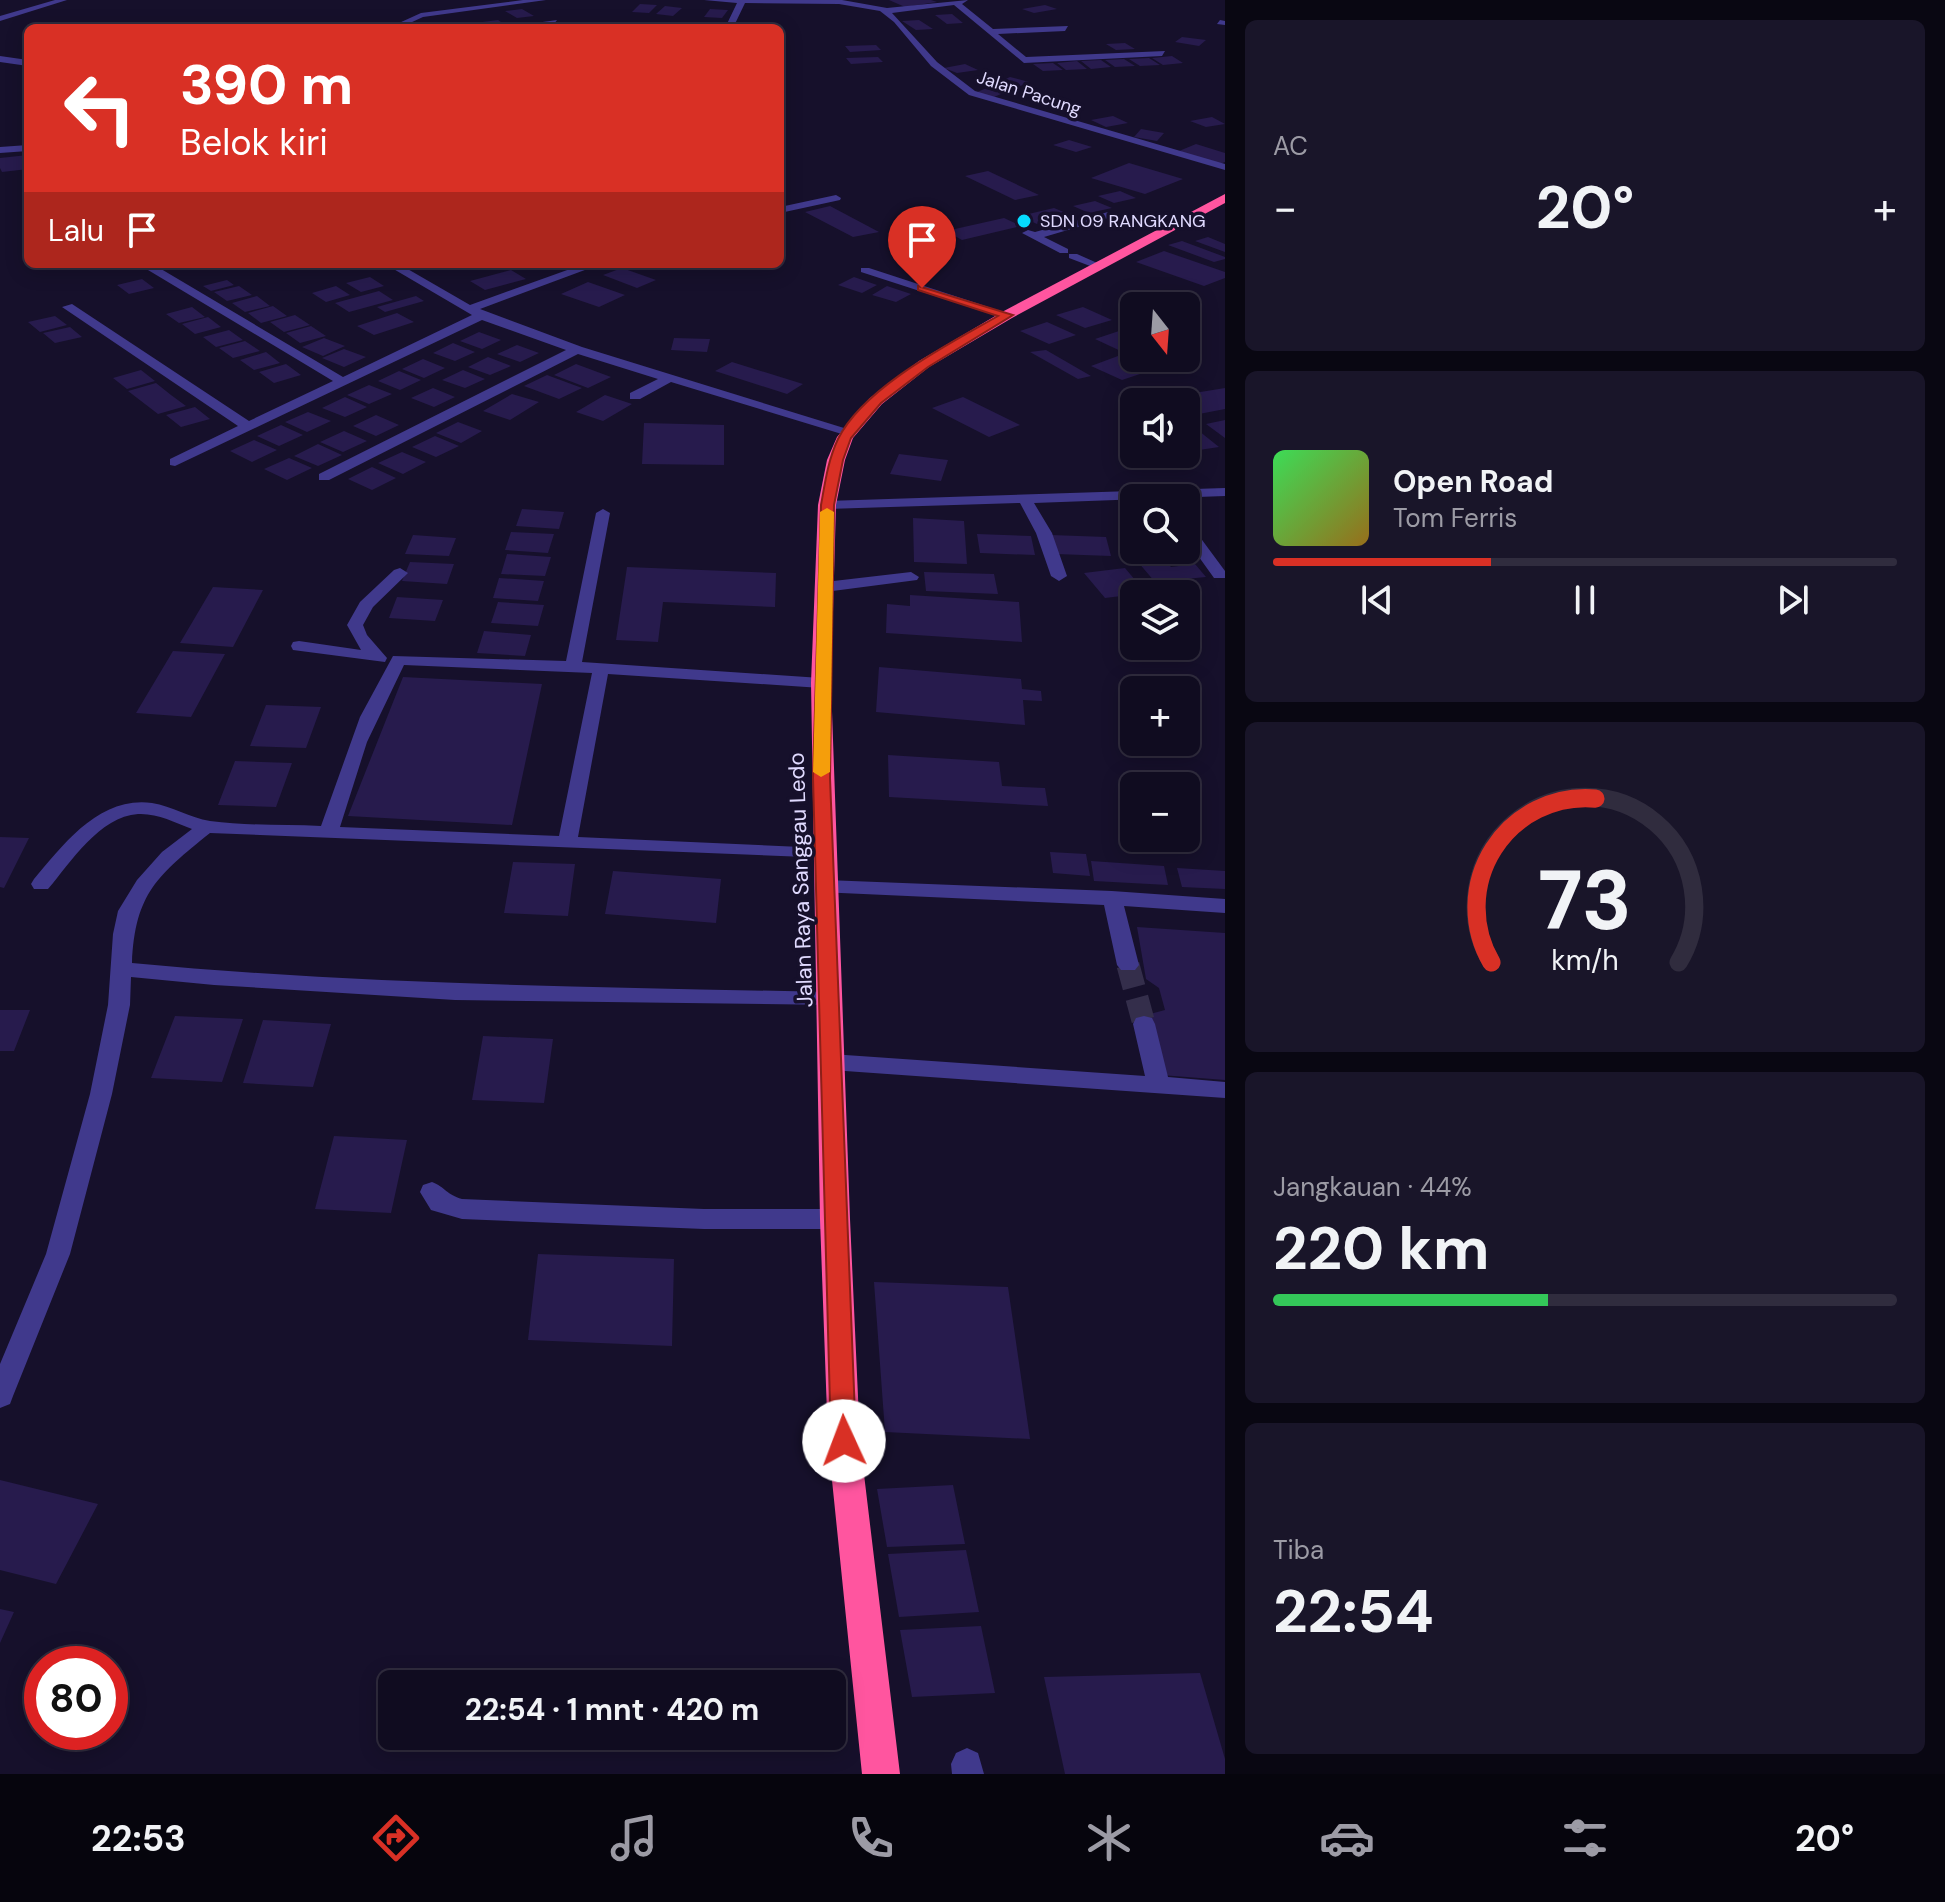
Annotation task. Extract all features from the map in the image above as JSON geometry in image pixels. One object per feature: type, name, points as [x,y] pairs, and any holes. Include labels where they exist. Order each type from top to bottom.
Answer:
[{"type":"highway","name":"Jalan Raya Sanggau Ledo","points":[[881,1774],[844,1441],[835,1219],[821,683],[827,505],[836,460],[850,432],[876,401],[908,375],[1007,315],[1225,198]]},
{"type":"street","points":[[0,19],[63,0]]},
{"type":"street","points":[[402,24],[421,15],[542,0]]},
{"type":"street","name":"Jalan Pacung","points":[[708,0],[863,2],[886,11],[905,28],[934,64],[972,93],[1225,167]]},
{"type":"street","points":[[886,11],[973,0]]},
{"type":"street","points":[[731,24],[742,1]]},
{"type":"street","points":[[955,2],[1027,60],[1162,53]]},
{"type":"street","points":[[552,7],[554,24]]},
{"type":"street","points":[[990,32],[1065,28]]},
{"type":"street","points":[[0,59],[24,62]]},
{"type":"street","points":[[0,150],[24,148]]},
{"type":"street","points":[[784,209],[836,198]]},
{"type":"street","points":[[1098,266],[1032,235],[1108,215]]},
{"type":"street","points":[[152,268],[343,382]]},
{"type":"street","points":[[398,268],[476,312],[577,350],[850,432]]},
{"type":"street","points":[[175,462],[343,382],[476,312],[585,268]]},
{"type":"street","points":[[865,270],[1007,315]]},
{"type":"street","points":[[68,307],[247,426]]},
{"type":"street","points":[[324,477],[577,350]]},
{"type":"street","points":[[635,396],[669,378]]},
{"type":"street","points":[[1200,494],[1225,492]]},
{"type":"street","points":[[827,505],[1120,498]]},
{"type":"street","points":[[1025,499],[1044,533],[1059,576]]},
{"type":"street","points":[[573,667],[603,513]]},
{"type":"street","points":[[1200,547],[1220,575]]},
{"type":"street","points":[[375,657],[359,636],[355,625],[366,605],[400,573]]},
{"type":"street","points":[[825,587],[911,577]]},
{"type":"street","points":[[299,646],[399,660],[601,668],[821,683]]},
{"type":"street","points":[[329,831],[334,810],[379,695],[399,660]]},
{"type":"street","points":[[568,841],[601,668]]},
{"type":"street","points":[[41,884],[102,821],[120,812],[152,809],[206,827],[824,854]]},
{"type":"street","points":[[0,1396],[58,1254],[101,1094],[123,969],[123,934],[128,911],[144,885],[169,856],[206,827]]},
{"type":"street","points":[[826,887],[1112,898],[1225,906]]},
{"type":"street","points":[[1112,898],[1128,965]]},
{"type":"street","points":[[123,969],[455,992],[830,1000]]},
{"type":"street","points":[[1144,1024],[1158,1085]]},
{"type":"street","points":[[831,1062],[1225,1090]]},
{"type":"street","points":[[432,1192],[440,1203],[462,1209],[704,1219],[835,1219]]},
{"type":"building","points":[[889,0],[931,0],[937,2],[905,7]]},
{"type":"building","points":[[640,4],[657,5],[649,13],[632,12]]},
{"type":"building","points":[[1045,5],[1057,9],[1034,13],[1022,9]]},
{"type":"building","points":[[665,6],[682,8],[673,16],[656,14]]},
{"type":"building","points":[[522,9],[534,16],[517,18],[505,11]]},
{"type":"building","points":[[710,9],[728,10],[722,18],[704,17]]},
{"type":"building","points":[[952,14],[963,23],[947,24],[935,15]]},
{"type":"building","points":[[498,20],[504,24],[467,24]]},
{"type":"building","points":[[919,20],[933,29],[916,30],[902,21]]},
{"type":"building","points":[[1182,37],[1206,40],[1199,46],[1175,42]]},
{"type":"building","points":[[1125,43],[1135,49],[1116,50],[1106,44]]},
{"type":"building","points":[[876,45],[881,50],[850,52],[845,46]]},
{"type":"building","points":[[1172,56],[1183,63],[1163,65],[1152,58]]},
{"type":"building","points":[[878,57],[883,62],[851,64],[846,58]]},
{"type":"building","points":[[1149,58],[1160,65],[1140,66],[1129,59]]},
{"type":"building","points":[[1124,59],[1135,66],[1115,67],[1105,60]]},
{"type":"building","points":[[1101,60],[1111,67],[1091,69],[1081,61]]},
{"type":"building","points":[[1077,61],[1087,69],[1066,70],[1057,63]]},
{"type":"building","points":[[1053,63],[1063,70],[1043,71],[1033,64]]},
{"type":"building","points":[[965,64],[978,70],[957,73],[944,68]]},
{"type":"building","points":[[1010,77],[1029,82],[1016,88],[997,83]]},
{"type":"building","points":[[989,87],[1008,91],[994,97],[975,93]]},
{"type":"building","points":[[1113,116],[1128,123],[1106,127],[1091,120]]},
{"type":"building","points":[[1212,117],[1225,124],[1206,127],[1190,121]]},
{"type":"building","points":[[1141,129],[1164,133],[1157,141],[1134,137]]},
{"type":"building","points":[[1069,140],[1092,147],[1076,152],[1053,145]]},
{"type":"building","points":[[1196,144],[1225,153],[1225,162],[1220,164],[1179,151]]},
{"type":"building","points":[[24,155],[24,169],[2,172],[0,158]]},
{"type":"building","points":[[1129,163],[1183,179],[1145,194],[1091,178]]},
{"type":"building","points":[[988,171],[1039,195],[1015,200],[965,176]]},
{"type":"building","points":[[1120,191],[1136,198],[1114,203],[1098,196]]},
{"type":"building","points":[[1095,201],[1112,208],[1089,213],[1073,206]]},
{"type":"building","points":[[830,206],[879,232],[853,237],[805,212]]},
{"type":"building","points":[[1054,208],[1071,215],[1037,224],[1020,216]]},
{"type":"building","points":[[1004,218],[1021,226],[962,240],[946,231]]},
{"type":"building","points":[[930,236],[946,244],[909,253],[893,244]]},
{"type":"building","points":[[1208,237],[1225,244],[1225,252],[1195,241]]},
{"type":"building","points":[[1182,241],[1225,259],[1214,262],[1168,245]]},
{"type":"building","points":[[1164,251],[1225,272],[1225,278],[1204,286],[1136,262]]},
{"type":"building","points":[[622,268],[656,280],[637,288],[603,275]]},
{"type":"building","points":[[511,270],[526,279],[485,290],[470,281]]},
{"type":"building","points":[[370,277],[384,286],[361,292],[346,283]]},
{"type":"building","points":[[854,277],[877,285],[862,293],[838,285]]},
{"type":"building","points":[[142,279],[154,288],[129,294],[117,285]]},
{"type":"building","points":[[227,280],[234,285],[211,291],[203,286]]},
{"type":"building","points":[[588,282],[625,295],[599,307],[561,294]]},
{"type":"building","points":[[239,286],[252,295],[227,301],[214,292]]},
{"type":"building","points":[[336,286],[350,295],[326,302],[312,293]]},
{"type":"building","points":[[887,286],[911,294],[896,302],[872,295]]},
{"type":"building","points":[[379,291],[393,300],[349,312],[335,303]]},
{"type":"building","points":[[257,296],[270,306],[245,312],[232,303]]},
{"type":"building","points":[[416,296],[424,301],[385,312],[377,307]]},
{"type":"building","points":[[273,306],[287,316],[261,323],[248,313]]},
{"type":"building","points":[[192,307],[205,317],[179,323],[166,314]]},
{"type":"building","points":[[1083,307],[1112,320],[1085,328],[1056,315]]},
{"type":"building","points":[[397,313],[414,322],[374,335],[357,326]]},
{"type":"building","points":[[295,315],[310,325],[284,332],[270,322]]},
{"type":"building","points":[[55,316],[67,325],[40,332],[28,322]]},
{"type":"building","points":[[208,317],[221,327],[195,334],[182,324]]},
{"type":"building","points":[[1047,322],[1076,335],[1049,344],[1020,331]]},
{"type":"building","points":[[311,326],[326,336],[300,343],[286,333]]},
{"type":"building","points":[[70,327],[82,337],[55,343],[43,333]]},
{"type":"building","points":[[229,330],[243,340],[216,347],[203,337]]},
{"type":"building","points":[[1120,331],[1120,351],[1095,339]]},
{"type":"building","points":[[479,332],[501,340],[482,349],[460,341]]},
{"type":"building","points":[[324,338],[345,346],[323,356],[302,347]]},
{"type":"building","points":[[674,338],[710,339],[707,352],[671,350]]},
{"type":"building","points":[[245,341],[260,351],[233,358],[219,348]]},
{"type":"building","points":[[453,343],[475,352],[455,361],[433,353]]},
{"type":"building","points":[[517,345],[539,353],[520,362],[497,354]]},
{"type":"building","points":[[344,349],[366,357],[344,367],[322,358]]},
{"type":"building","points":[[1046,350],[1091,376],[1078,379],[1030,352]]},
{"type":"building","points":[[266,352],[280,363],[254,370],[240,360]]},
{"type":"building","points":[[1118,356],[1120,372],[1146,372],[1122,380],[1091,366]]},
{"type":"building","points":[[488,357],[511,366],[490,375],[468,367]]},
{"type":"building","points":[[423,359],[445,368],[424,378],[402,369]]},
{"type":"building","points":[[732,362],[803,384],[787,394],[715,371]]},
{"type":"building","points":[[286,364],[301,375],[274,383],[259,372]]},
{"type":"building","points":[[576,364],[611,377],[588,388],[554,375]]},
{"type":"building","points":[[141,370],[155,381],[127,389],[113,378]]},
{"type":"building","points":[[463,370],[485,379],[465,388],[442,380]]},
{"type":"building","points":[[399,371],[421,380],[400,390],[378,381]]},
{"type":"building","points":[[547,375],[582,388],[559,399],[524,386]]},
{"type":"building","points":[[156,383],[186,406],[158,414],[128,391]]},
{"type":"building","points":[[369,385],[392,394],[369,404],[347,395]]},
{"type":"building","points":[[433,388],[455,397],[434,407],[411,398]]},
{"type":"building","points":[[1225,388],[1225,409],[1200,414],[1200,392]]},
{"type":"building","points":[[512,394],[539,402],[510,420],[483,411]]},
{"type":"building","points":[[605,395],[632,404],[603,421],[576,412]]},
{"type":"building","points":[[345,397],[367,407],[345,417],[322,408]]},
{"type":"building","points":[[963,397],[1020,425],[989,437],[932,408]]},
{"type":"building","points":[[195,407],[210,419],[181,427],[166,415]]},
{"type":"building","points":[[308,412],[331,421],[307,432],[285,422]]},
{"type":"building","points":[[376,415],[399,425],[376,436],[353,426]]},
{"type":"building","points":[[1225,420],[1225,438],[1206,424]]},
{"type":"building","points":[[458,422],[482,431],[461,443],[436,433]]},
{"type":"building","points":[[644,423],[724,425],[724,465],[642,464]]},
{"type":"building","points":[[281,425],[303,435],[279,446],[257,436]]},
{"type":"building","points":[[344,431],[367,441],[343,452],[320,442]]},
{"type":"building","points":[[1200,432],[1219,447],[1200,450]]},
{"type":"building","points":[[435,436],[459,446],[436,457],[412,447]]},
{"type":"building","points":[[254,440],[277,450],[252,462],[230,451]]},
{"type":"building","points":[[318,444],[342,455],[318,466],[294,456]]},
{"type":"building","points":[[402,452],[426,462],[403,474],[378,463]]},
{"type":"building","points":[[899,454],[948,460],[941,481],[890,474]]},
{"type":"building","points":[[289,458],[312,468],[287,480],[264,469]]},
{"type":"building","points":[[372,467],[396,478],[372,490],[348,479]]},
{"type":"building","points":[[522,509],[564,512],[559,529],[516,526]]},
{"type":"building","points":[[913,518],[964,521],[967,564],[914,562]]},
{"type":"building","points":[[511,532],[554,534],[548,553],[505,550]]},
{"type":"building","points":[[977,534],[1031,536],[1035,555],[980,553]]},
{"type":"building","points":[[413,535],[456,538],[449,556],[405,554]]},
{"type":"building","points":[[1051,535],[1106,537],[1111,556],[1056,554]]},
{"type":"building","points":[[507,554],[551,557],[545,576],[501,574]]},
{"type":"building","points":[[410,562],[454,564],[447,584],[402,581]]},
{"type":"building","points":[[1140,564],[1168,564],[1171,567],[1195,564],[1206,577],[1175,580],[1153,580]]},
{"type":"building","points":[[627,567],[776,573],[775,607],[663,602],[658,642],[616,640]]},
{"type":"building","points":[[1125,568],[1135,580],[1120,580],[1120,596],[1105,598],[1084,573]]},
{"type":"building","points":[[924,572],[994,574],[998,594],[926,591]]},
{"type":"building","points":[[499,578],[544,581],[538,601],[493,598]]},
{"type":"building","points":[[213,587],[263,590],[233,647],[180,643]]},
{"type":"building","points":[[910,595],[1019,602],[1022,642],[886,633],[887,604],[910,606]]},
{"type":"building","points":[[397,597],[443,600],[435,621],[389,618]]},
{"type":"building","points":[[498,602],[544,605],[538,626],[491,623]]},
{"type":"building","points":[[484,631],[531,635],[525,656],[477,653]]},
{"type":"building","points":[[173,651],[225,654],[191,717],[136,713]]},
{"type":"building","points":[[879,667],[1021,679],[1022,689],[1041,691],[1042,701],[1023,700],[1025,725],[876,712]]},
{"type":"building","points":[[403,677],[542,684],[512,825],[348,816]]},
{"type":"building","points":[[266,705],[321,707],[306,748],[250,746]]},
{"type":"building","points":[[888,755],[999,762],[1002,786],[1045,788],[1048,806],[889,797]]},
{"type":"building","points":[[235,761],[292,763],[276,807],[218,805]]},
{"type":"building","points":[[0,837],[29,838],[4,888],[0,887]]},
{"type":"building","points":[[1050,852],[1086,854],[1090,876],[1053,873]]},
{"type":"building","points":[[1091,861],[1164,866],[1168,885],[1094,881]]},
{"type":"building","points":[[513,862],[575,864],[568,916],[504,913]]},
{"type":"building","points":[[1177,868],[1225,871],[1225,889],[1182,887]]},
{"type":"building","points":[[613,871],[721,879],[716,923],[605,914]]},
{"type":"building","points":[[1137,927],[1225,933],[1225,1080],[1161,1075],[1150,1014],[1165,1010],[1159,988],[1146,979]]},
{"type":"building","points":[[0,1010],[30,1010],[14,1051],[0,1051]]},
{"type":"building","points":[[175,1016],[243,1019],[222,1082],[151,1078]]},
{"type":"building","points":[[263,1020],[331,1024],[313,1087],[243,1083]]},
{"type":"building","points":[[483,1036],[553,1039],[544,1103],[472,1100]]},
{"type":"building","points":[[334,1136],[407,1140],[391,1213],[315,1209]]},
{"type":"building","points":[[538,1254],[674,1259],[672,1346],[528,1340]]},
{"type":"building","points":[[874,1282],[1008,1287],[1030,1439],[885,1432]]},
{"type":"building","points":[[0,1480],[98,1504],[56,1584],[0,1570]]},
{"type":"building","points":[[953,1485],[965,1544],[887,1547],[877,1489]]},
{"type":"building","points":[[966,1550],[979,1612],[899,1617],[888,1554]]},
{"type":"building","points":[[0,1609],[14,1612],[0,1643]]},
{"type":"building","points":[[981,1626],[995,1693],[912,1697],[900,1630]]},
{"type":"building","points":[[1200,1673],[1225,1759],[1225,1774],[1065,1774],[1044,1677]]},
{"type":"tunnel","points":[[1128,965],[1144,1024]]},
{"type":"slow traffic","points":[[821,772],[827,512]]},
{"type":"place","name":"SDN 09 RANGKANG","points":[[1024,221]]},
{"type":"route","points":[[844,1441],[821,778],[827,505],[836,460],[845,437],[876,401],[939,354],[1007,315],[922,288]]}]
